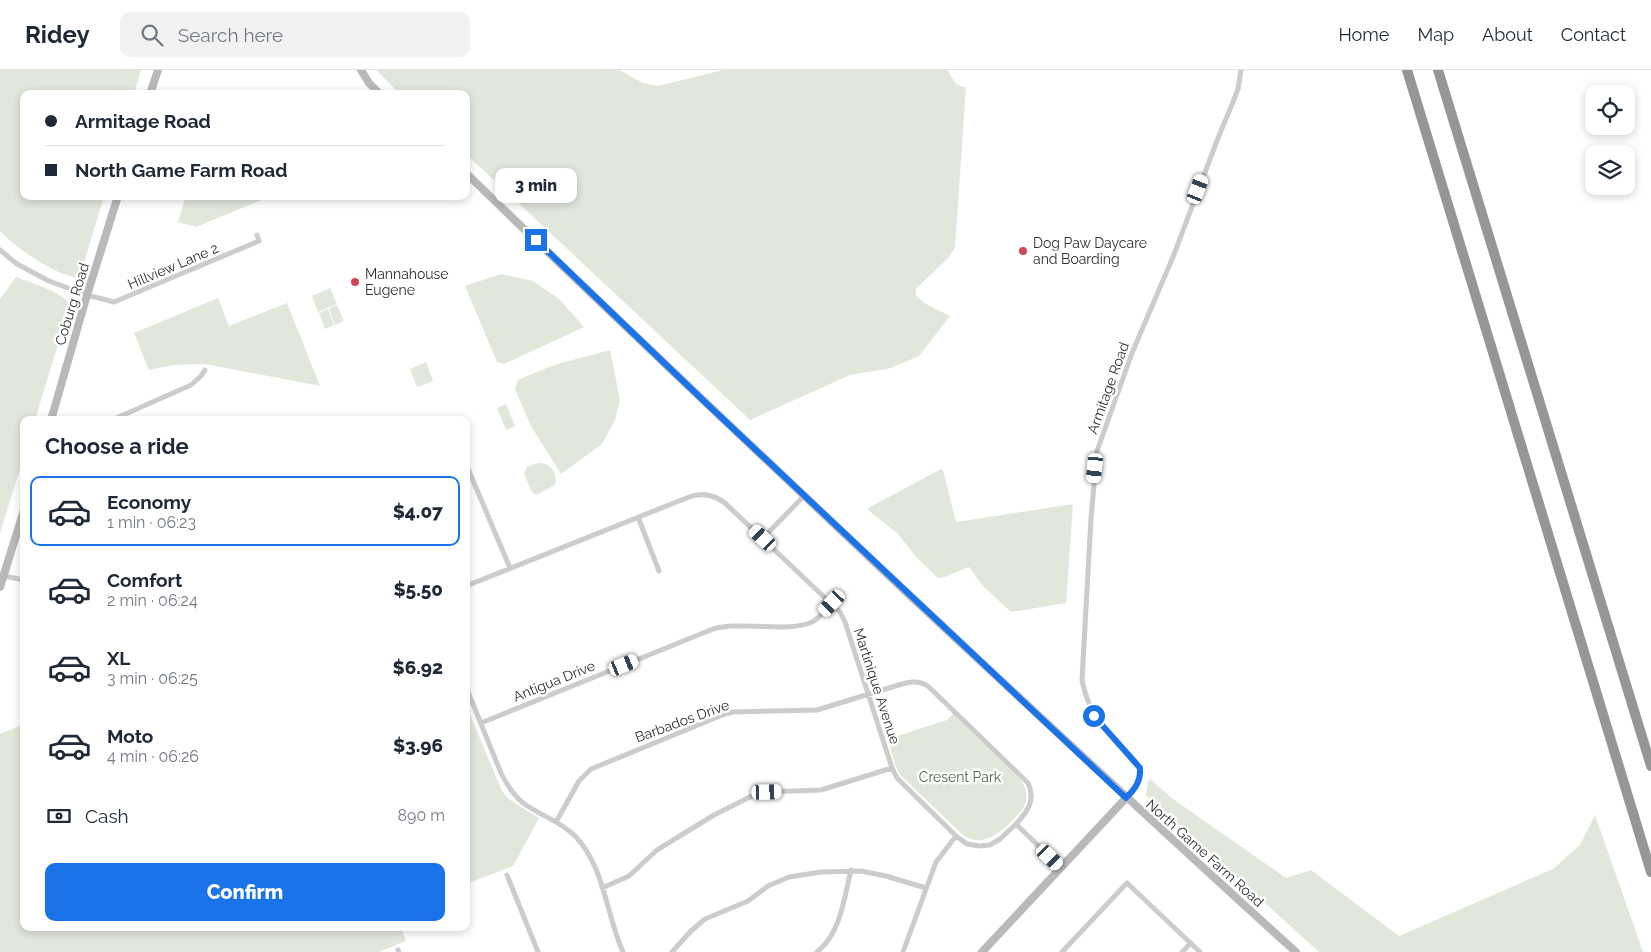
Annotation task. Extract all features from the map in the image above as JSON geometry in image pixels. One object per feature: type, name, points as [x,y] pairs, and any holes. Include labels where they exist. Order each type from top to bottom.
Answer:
[{"type":"highway","points":[[1407,70],[1651,872]]},
{"type":"highway","points":[[1438,70],[1651,766]]},
{"type":"main road","points":[[151,90],[158,70]]},
{"type":"main road","points":[[361,70],[376,90]]},
{"type":"main road","name":"North Game Farm Road","points":[[470,177],[804,496],[1126,798],[1296,952]]},
{"type":"main road","name":"Coburg Road","points":[[52,416],[117,200]]},
{"type":"main road","points":[[0,587],[20,523]]},
{"type":"main road","points":[[982,952],[1126,798]]},
{"type":"street","name":"Armitage Road","points":[[1126,798],[1135,790],[1139,782],[1140,768],[1094,716],[1088,704],[1082,680],[1097,452],[1132,354],[1233,102],[1240,81],[1241,70]]},
{"type":"street","name":"Hillview Lane 2","points":[[87,295],[111,302],[120,300],[260,241],[257,235]]},
{"type":"street","points":[[0,250],[17,264],[37,275],[87,295]]},
{"type":"street","points":[[121,416],[191,385],[197,381],[204,370]]},
{"type":"street","points":[[470,469],[510,568]]},
{"type":"street","name":"Martinique Avenue","points":[[470,584],[694,495],[708,494],[726,504],[840,612],[897,778],[956,836],[967,844],[986,846],[1000,840],[1016,824]]},
{"type":"street","points":[[763,538],[804,496]]},
{"type":"street","points":[[638,517],[659,571]]},
{"type":"street","points":[[4,576],[20,579]]},
{"type":"street","name":"Antigua Drive","points":[[481,723],[713,629],[728,626],[802,626],[814,620],[832,603]]},
{"type":"street","name":"Barbados Drive","points":[[556,822],[579,780],[586,772],[598,765],[729,712],[817,710],[906,682],[920,682],[927,685],[1029,785],[1033,795],[1028,810],[1016,824]]},
{"type":"street","points":[[470,697],[500,773],[508,786],[526,805],[556,822],[576,837],[591,860],[623,952]]},
{"type":"street","points":[[602,888],[629,876],[657,850],[714,815],[750,797],[767,792],[821,790],[892,768]]},
{"type":"street","points":[[1016,824],[1061,868]]},
{"type":"street","points":[[903,952],[938,858],[956,836]]},
{"type":"street","points":[[672,952],[705,919],[748,901],[781,879],[822,872],[851,870],[886,876],[926,888]]},
{"type":"street","points":[[817,952],[827,942],[836,926],[851,870]]},
{"type":"street","points":[[507,875],[538,952]]},
{"type":"street","points":[[1062,952],[1127,883],[1200,952]]},
{"type":"street","points":[[1182,952],[1191,943]]},
{"type":"green space","points":[[0,70],[141,70],[135,90],[20,90],[20,200],[103,200],[81,273],[77,277],[69,276],[48,267],[36,260],[0,231]]},
{"type":"green space","points":[[376,70],[619,70],[643,83],[658,86],[723,70],[948,70],[957,84],[966,87],[955,247],[949,257],[916,289],[916,295],[924,303],[950,316],[919,356],[891,368],[850,375],[750,420],[470,158],[470,90],[396,90]]},
{"type":"green space","points":[[185,200],[261,200],[196,227],[178,222]]},
{"type":"green space","points":[[501,274],[533,281],[559,299],[584,327],[504,364],[497,362],[465,286]]},
{"type":"green space","points":[[16,277],[54,292],[70,305],[36,416],[20,416],[20,469],[0,533],[0,299]]},
{"type":"green space","points":[[330,288],[337,304],[318,312],[312,296]]},
{"type":"green space","points":[[218,298],[229,326],[287,303],[320,386],[205,364],[174,365],[149,370],[134,333]]},
{"type":"green space","points":[[337,305],[344,321],[335,325],[329,309]]},
{"type":"green space","points":[[328,309],[334,325],[325,329],[319,313]]},
{"type":"green space","points":[[610,350],[620,400],[615,420],[602,444],[561,474],[531,426],[515,389],[518,380],[554,365]]},
{"type":"green space","points":[[426,362],[433,381],[417,387],[410,369]]},
{"type":"green space","points":[[506,404],[515,426],[506,430],[497,408]]},
{"type":"green space","points":[[543,463],[552,469],[556,481],[555,485],[536,495],[532,492],[524,474],[527,467]]},
{"type":"green space","points":[[941,469],[943,470],[956,522],[1073,504],[1066,603],[1011,612],[982,585],[969,567],[938,578],[916,557],[898,534],[868,510],[868,508]]},
{"type":"green space","name":"Cresent Park","points":[[953,714],[1019,778],[1026,790],[1026,801],[1021,812],[1001,831],[983,840],[970,839],[963,835],[900,775],[895,765],[888,739],[947,720]]},
{"type":"green space","points":[[470,715],[502,791],[510,800],[539,818],[513,866],[470,882]]},
{"type":"green space","points":[[20,726],[20,931],[402,931],[406,941],[379,952],[0,952],[0,734]]},
{"type":"green space","points":[[1149,778],[1173,799],[1286,878],[1311,870],[1399,936],[1553,869],[1580,845],[1595,815],[1643,952],[1319,952],[1146,795]]},
{"type":"place","name":"Dog Paw Daycare and Boarding","points":[[1023,251]]},
{"type":"place","name":"Mannahouse Eugene","points":[[355,282]]},
{"type":"route","points":[[536,240],[618,320],[1126,798],[1135,790],[1139,782],[1139,765],[1094,716]]}]
